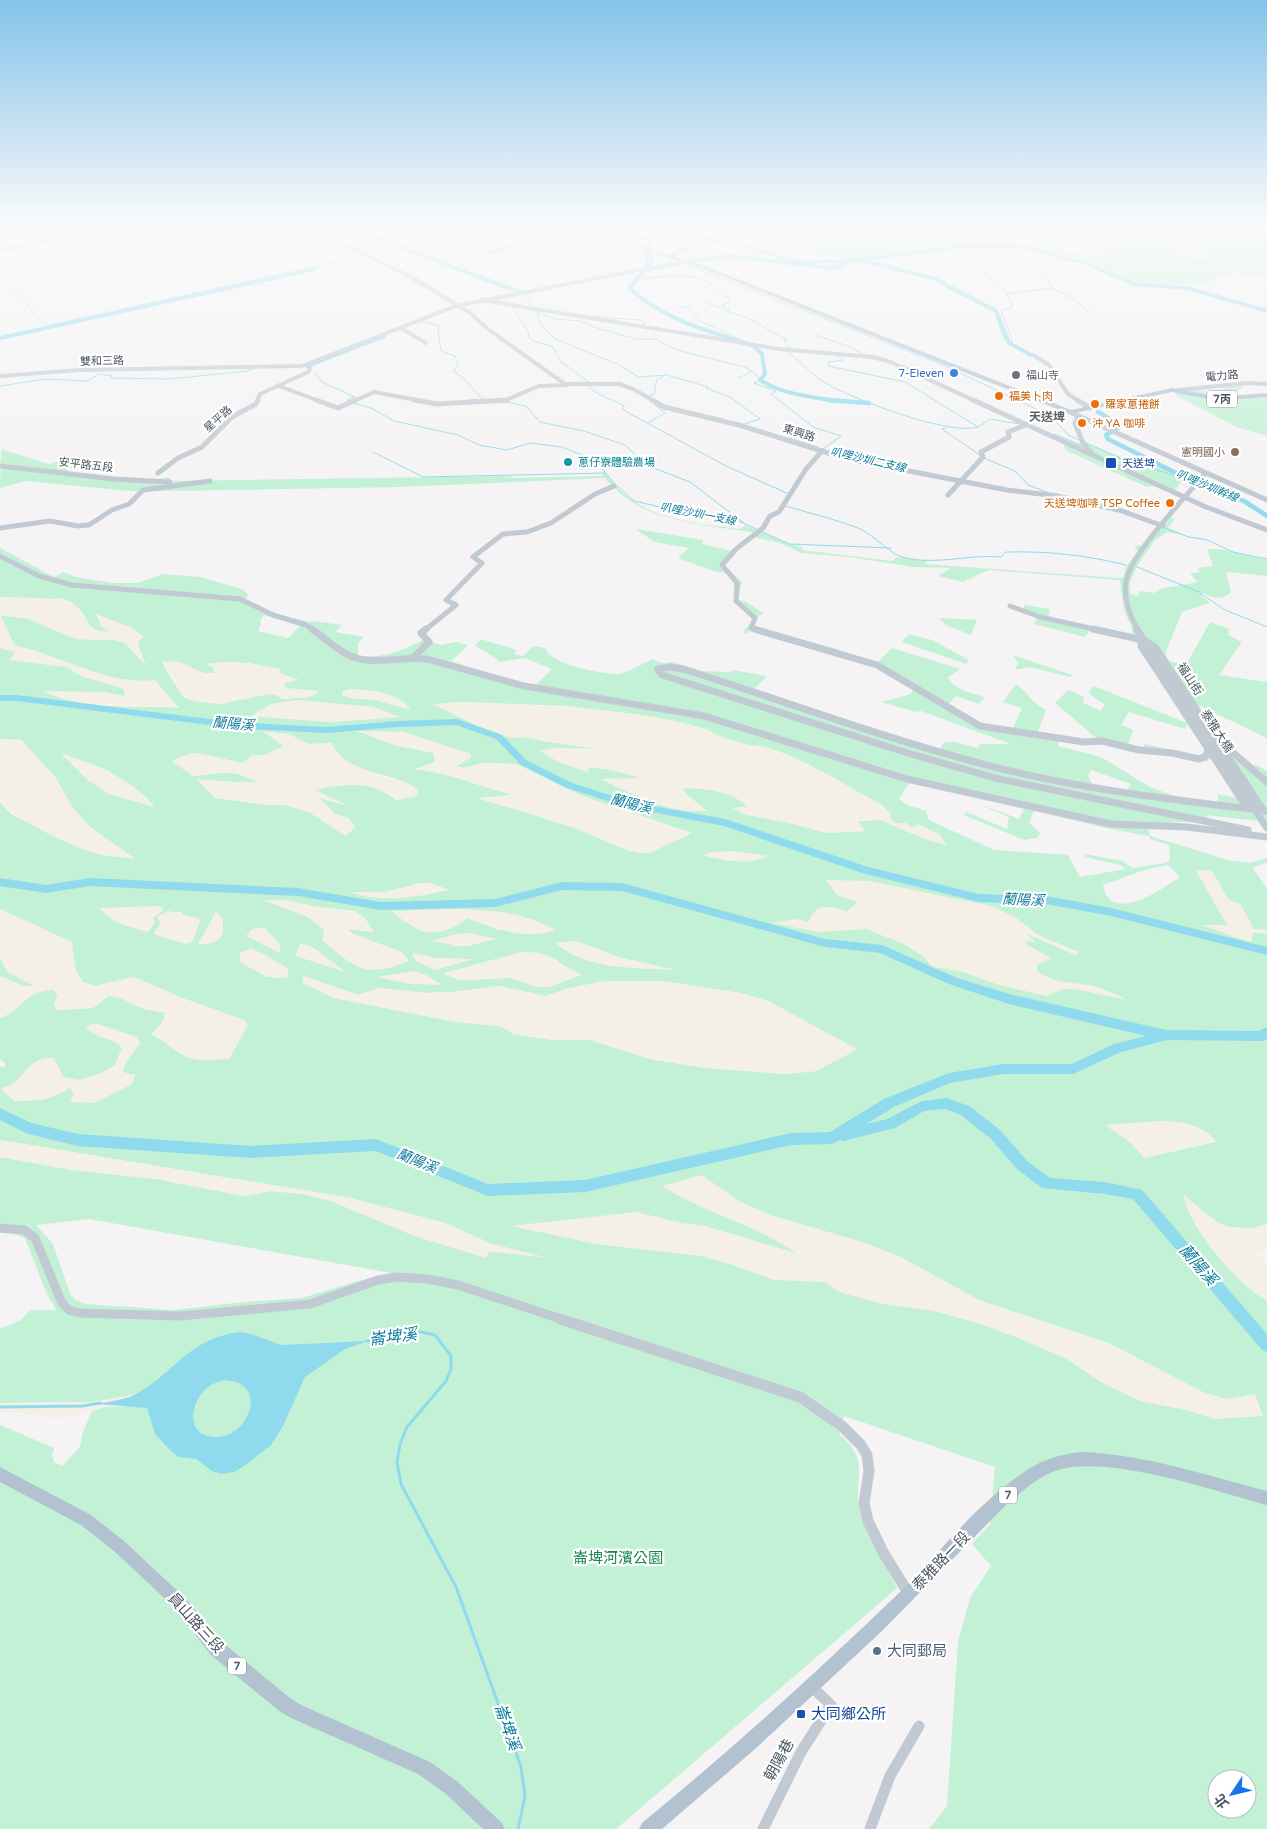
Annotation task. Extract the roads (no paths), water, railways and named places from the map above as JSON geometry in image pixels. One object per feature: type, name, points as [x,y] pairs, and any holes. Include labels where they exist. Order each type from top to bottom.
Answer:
[{"type":"main road","points":[[813,310],[1070,412]]},
{"type":"main road","name":"7丙","points":[[1070,412],[1159,392],[1178,390],[1219,399],[1267,395]]},
{"type":"main road","name":"泰雅路一段","points":[[648,1829],[812,1687],[1021,1483],[1045,1467],[1057,1463],[1098,1461],[1144,1467],[1267,1498]]},
{"type":"main road","name":"員山路三段","points":[[0,1474],[86,1520],[119,1546],[179,1602],[217,1649],[284,1704],[295,1711],[424,1768],[452,1788],[492,1827]]},
{"type":"street","name":"雙和三路","points":[[0,376],[80,370],[307,366],[446,310]]},
{"type":"street","name":"東興路","points":[[466,310],[489,330],[511,344],[540,368],[568,384],[618,384],[633,389],[664,407],[739,425],[847,459],[1091,504],[1124,512],[1163,526]]},
{"type":"street","points":[[541,310],[748,344],[872,357],[899,365],[1186,497],[1267,530]]},
{"type":"street","points":[[402,328],[426,343]]},
{"type":"street","points":[[1033,355],[1049,365],[1075,400],[1090,408]]},
{"type":"street","name":"星平路","points":[[158,473],[178,458],[202,448],[232,417],[256,404],[260,394],[308,372],[310,368],[307,366]]},
{"type":"street","name":"電力路","points":[[1178,390],[1248,383],[1267,384]]},
{"type":"street","points":[[279,386],[338,408],[374,392],[437,404],[485,400],[504,401],[539,386],[568,384]]},
{"type":"street","points":[[1070,412],[1267,500]]},
{"type":"street","points":[[1078,416],[1075,422],[1087,447],[1094,455]]},
{"type":"street","points":[[948,495],[959,481],[975,468],[983,456],[981,452],[1009,437],[1008,432],[1028,424]]},
{"type":"street","points":[[1077,447],[1087,447]]},
{"type":"street","points":[[822,451],[806,469],[779,512],[770,516],[763,528],[736,549],[722,565],[739,582],[740,587],[736,601],[755,618],[751,628],[877,665],[980,726],[1084,742],[1102,741],[1132,749],[1172,753],[1199,759],[1206,756],[1208,749]]},
{"type":"street","name":"安平路五段","points":[[0,466],[114,479],[170,482]]},
{"type":"street","name":"福山街","points":[[1206,473],[1136,560],[1126,580],[1129,612],[1145,643],[1155,647],[1214,737],[1266,811]]},
{"type":"street","points":[[0,528],[50,521],[86,526],[112,510],[129,504],[143,490],[178,488],[210,481]]},
{"type":"street","points":[[414,657],[429,642],[422,632],[456,604],[446,600],[482,563],[472,557],[503,534],[527,532],[545,525],[599,492],[614,486]]},
{"type":"street","points":[[0,556],[39,576],[64,584],[240,599],[273,615],[306,625],[352,657],[363,660],[414,657],[440,662],[524,686],[704,716],[907,779],[1111,824],[1187,828],[1264,836]]},
{"type":"street","points":[[1010,606],[1057,621],[1145,643]]},
{"type":"street","name":"福山街","points":[[1145,643],[1141,646],[1247,808]]},
{"type":"street","name":"泰雅大橋","points":[[1145,643],[1267,828]]},
{"type":"street","points":[[1264,836],[1235,827],[1049,790],[939,763],[662,675],[658,669],[672,667],[692,672],[886,738],[999,768],[1137,795],[1266,811]]},
{"type":"street","points":[[1214,737],[1267,782]]},
{"type":"street","points":[[0,1228],[21,1229],[32,1236],[44,1257],[59,1297],[69,1310],[80,1313],[180,1316],[310,1304],[378,1280],[397,1277],[427,1279],[467,1288],[800,1397],[837,1423],[866,1451],[870,1468],[863,1491],[865,1512],[879,1546],[909,1594]]},
{"type":"street","name":"朝陽巷","points":[[763,1829],[801,1752],[831,1704],[812,1687]]},
{"type":"street","points":[[870,1829],[890,1776],[919,1726]]},
{"type":"water","points":[[239,1332],[255,1335],[282,1345],[368,1341],[345,1349],[305,1377],[283,1426],[271,1445],[234,1472],[221,1474],[212,1471],[196,1459],[179,1457],[155,1434],[147,1408],[97,1404],[123,1399],[138,1393],[195,1348],[222,1336]],"holes":[[[223,1380],[240,1384],[248,1392],[251,1402],[242,1424],[233,1432],[221,1437],[200,1433],[193,1421],[193,1413],[198,1398],[212,1384]]]},
{"type":"waterway","points":[[32,310],[46,326],[117,310]]},
{"type":"waterway","points":[[0,338],[126,310]]},
{"type":"waterway","points":[[515,310],[529,333],[528,336],[533,341],[553,347],[561,362],[589,382],[585,382],[593,390],[624,406],[623,409],[627,412],[726,466],[789,494]]},
{"type":"waterway","points":[[661,310],[688,324],[754,346],[762,354],[765,374],[760,380],[768,385],[797,394],[832,400]]},
{"type":"waterway","points":[[691,310],[702,322],[746,342]]},
{"type":"waterway","points":[[803,310],[941,364],[1051,416],[1068,435],[1079,440]]},
{"type":"waterway","name":"叭哩沙圳幹線","points":[[993,310],[996,312],[1001,332],[1008,344]]},
{"type":"waterway","name":"叭哩沙圳幹線","points":[[995,310],[1009,343],[1031,355]]},
{"type":"waterway","points":[[1003,310],[1001,311],[1013,342],[1010,344]]},
{"type":"waterway","points":[[727,311],[748,318],[787,340],[784,341],[791,349],[788,352],[817,377],[841,391],[880,407],[925,422],[964,428],[978,427]]},
{"type":"waterway","name":"叭哩沙圳二支線","points":[[745,424],[760,419],[730,397],[706,388],[708,387],[667,375],[639,377],[617,364],[555,339],[541,325],[537,312],[554,319],[580,321],[599,329],[637,339],[655,339],[677,350],[745,367],[752,371]]},
{"type":"waterway","points":[[586,316],[640,320],[646,323],[642,326]]},
{"type":"waterway","points":[[420,321],[441,326],[438,329],[441,351],[455,356],[458,364],[453,372],[465,380],[484,400]]},
{"type":"waterway","points":[[815,335],[848,346],[863,354]]},
{"type":"waterway","points":[[310,365],[384,336]]},
{"type":"waterway","points":[[836,355],[843,360],[829,362],[828,366],[905,382],[978,427]]},
{"type":"waterway","points":[[902,365],[974,399]]},
{"type":"waterway","points":[[0,386],[45,379],[87,381],[99,374],[112,376],[110,378],[170,379],[247,371],[256,368]]},
{"type":"waterway","points":[[739,378],[752,371]]},
{"type":"waterway","points":[[752,371],[760,380],[754,383],[776,391],[771,394],[813,427],[841,436],[823,449]]},
{"type":"waterway","name":"叭哩沙圳一支線","points":[[315,372],[322,382],[355,397],[347,400],[349,401]]},
{"type":"waterway","points":[[649,396],[654,394],[657,380],[663,377]]},
{"type":"waterway","points":[[620,382],[647,395]]},
{"type":"waterway","points":[[828,400],[832,400]]},
{"type":"waterway","points":[[832,400],[869,403]]},
{"type":"waterway","points":[[506,402],[526,406],[540,422],[584,431],[625,445],[646,465],[690,482],[744,523]]},
{"type":"waterway","name":"叭哩沙圳一支線","points":[[353,403],[371,408],[394,421],[458,435],[479,445],[507,450],[530,443],[562,447],[595,460],[606,473]]},
{"type":"waterway","points":[[648,423],[665,413],[655,405]]},
{"type":"waterway","name":"叭哩沙圳幹線","points":[[1098,412],[1121,426],[1106,435],[1108,439],[1202,486],[1244,501],[1267,516]]},
{"type":"waterway","points":[[978,427],[990,419],[1020,424]]},
{"type":"waterway","points":[[946,428],[942,429],[981,456]]},
{"type":"waterway","points":[[1054,434],[1083,446]]},
{"type":"waterway","name":"叭哩沙圳二支線","points":[[789,438],[818,447]]},
{"type":"waterway","points":[[1086,443],[1121,458]]},
{"type":"waterway","points":[[373,452],[423,477],[606,473]]},
{"type":"waterway","points":[[1112,456],[1192,481]]},
{"type":"waterway","points":[[984,458],[1015,471],[1028,485],[1049,493]]},
{"type":"waterway","name":"叭哩沙圳一支線","points":[[606,473],[634,501],[669,509],[675,507],[741,522],[789,544],[887,548]]},
{"type":"waterway","points":[[785,506],[858,528],[887,548]]},
{"type":"waterway","name":"叭哩沙圳二支線","points":[[1162,527],[1189,537],[1207,540],[1233,552],[1267,559]]},
{"type":"waterway","name":"叭哩沙圳一支線","points":[[887,548],[891,548]]},
{"type":"waterway","name":"叭哩沙圳一支線","points":[[887,548],[902,557],[927,560],[1001,557],[1006,552],[1036,552],[1081,556],[1126,565]]},
{"type":"waterway","name":"叭哩沙圳一支線","points":[[1137,567],[1199,592],[1223,609],[1267,627]]},
{"type":"waterway","name":"蘭陽溪","points":[[0,698],[17,698],[233,725],[326,730],[397,724],[457,722],[499,737],[523,762],[568,785],[630,805],[725,823],[866,870],[979,898],[1046,900],[1111,912],[1267,951]]},
{"type":"waterway","name":"蘭陽溪","points":[[0,882],[46,889],[90,882],[298,892],[381,906],[495,903],[562,886],[622,887],[825,943],[882,949],[953,981],[1009,999],[1165,1035]]},
{"type":"waterway","name":"蘭陽溪","points":[[0,1114],[28,1128],[78,1140],[251,1152],[376,1145],[488,1190],[585,1186],[791,1139],[832,1138],[889,1103],[949,1078],[1003,1069],[1073,1069],[1118,1048],[1167,1035],[1262,1036],[1267,1032]]},
{"type":"waterway","name":"蘭陽溪","points":[[843,1135],[890,1124],[922,1106],[947,1103],[966,1111],[996,1135],[1022,1165],[1047,1184],[1105,1188],[1137,1194],[1267,1345]]},
{"type":"waterway","name":"崙埤溪","points":[[367,1341],[421,1332],[435,1335],[451,1356],[451,1369],[446,1381],[407,1427],[400,1444],[397,1462],[401,1484],[456,1587],[521,1767],[525,1796],[518,1829]]},
{"type":"waterway","name":"崙埤溪","points":[[0,1407],[82,1406],[100,1403]]},
{"type":"place","name":"7-Eleven","points":[[954,373]]},
{"type":"place","name":"福山寺","points":[[1016,375]]},
{"type":"place","name":"福美卜肉","points":[[999,396]]},
{"type":"place","name":"羅家蔥捲餅","points":[[1095,404]]},
{"type":"place","name":"沖 YA 咖啡","points":[[1082,423]]},
{"type":"place","name":"憲明國小","points":[[1235,452]]},
{"type":"place","name":"蔥仔寮體驗農場","points":[[568,462]]},
{"type":"place","name":"天送埤","points":[[1111,463]]},
{"type":"place","name":"天送埤咖啡 TSP Coffee","points":[[1170,503]]},
{"type":"place","name":"大同郵局","points":[[877,1651]]},
{"type":"place","name":"大同鄉公所","points":[[801,1714]]},
{"type":"district","name":"天送埤","points":[[1047,417]]},
{"type":"park label","name":"崙埤河濱公園","points":[[618,1558]]}]
